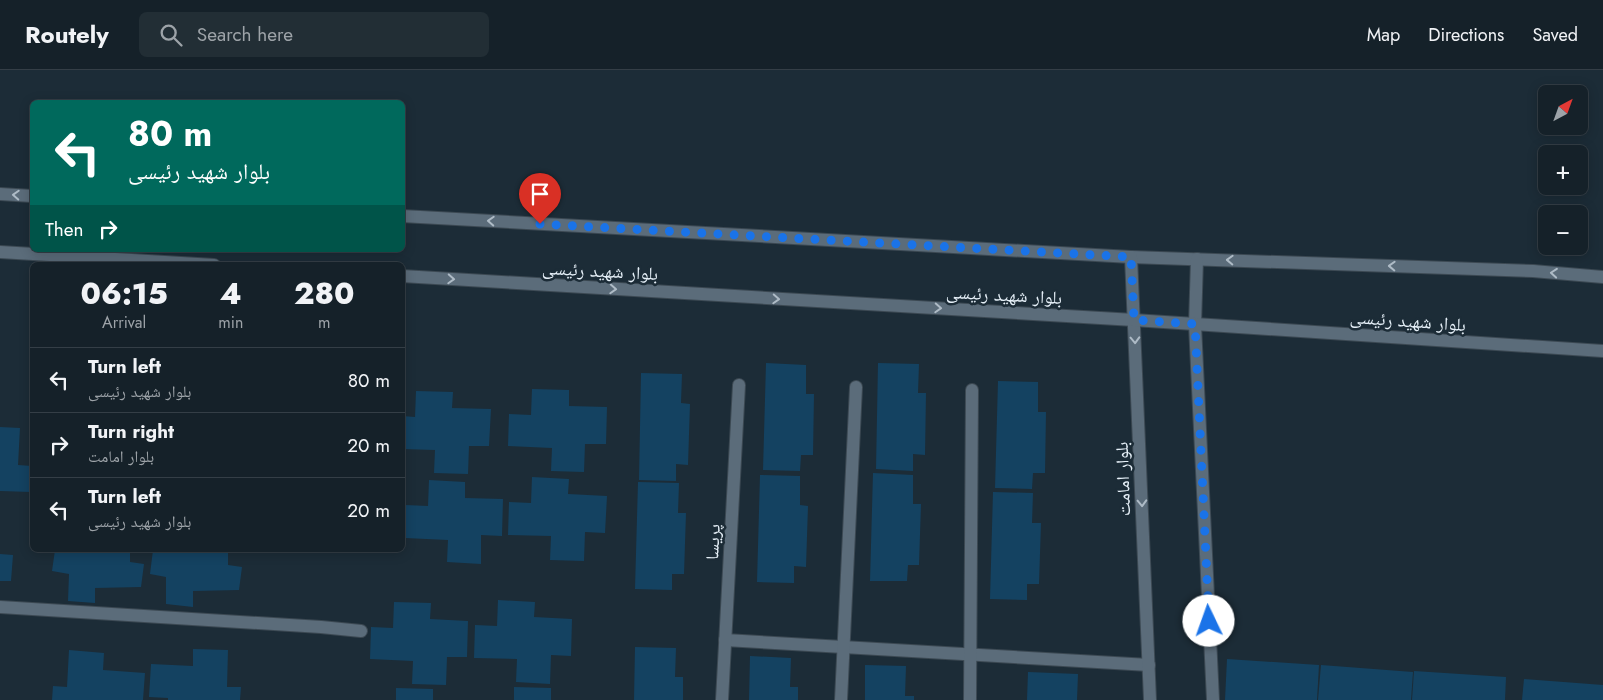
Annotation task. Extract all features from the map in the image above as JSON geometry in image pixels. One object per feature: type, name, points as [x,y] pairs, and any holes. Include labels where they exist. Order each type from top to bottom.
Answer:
[{"type":"main road","points":[[0,194],[30,196]]},
{"type":"main road","points":[[405,216],[1131,257],[1533,271],[1603,276]]},
{"type":"main road","points":[[0,252],[165,262]]},
{"type":"main road","name":"بلوار امامت","points":[[1131,257],[1150,700]]},
{"type":"main road","points":[[1196,259],[1195,324],[1213,700]]},
{"type":"main road","name":"بلوار شهید رئیسی","points":[[405,276],[1134,320],[1603,351]]},
{"type":"main road","name":"پریسا","points":[[722,700],[739,385]]},
{"type":"main road","points":[[841,700],[856,387]]},
{"type":"main road","points":[[970,700],[972,390]]},
{"type":"main road","points":[[0,607],[361,631]]},
{"type":"main road","points":[[725,640],[1149,665]]},
{"type":"building","points":[[766,363],[806,365],[806,394],[814,394],[813,455],[801,455],[800,471],[763,470]]},
{"type":"building","points":[[878,363],[919,364],[918,393],[926,393],[925,455],[913,454],[913,471],[876,469]]},
{"type":"building","points":[[641,373],[682,374],[681,403],[690,404],[688,465],[676,464],[676,481],[639,480]]},
{"type":"building","points":[[998,381],[1038,382],[1038,412],[1046,412],[1045,473],[1033,473],[1032,489],[995,488]]},
{"type":"building","points":[[532,389],[569,390],[569,406],[607,407],[606,444],[585,444],[584,472],[551,471],[552,448],[508,446],[509,414],[531,415]]},
{"type":"building","points":[[416,391],[453,392],[452,408],[491,409],[489,446],[469,446],[468,474],[434,473],[435,450],[405,449],[405,416],[415,417]]},
{"type":"building","points":[[0,427],[20,428],[18,465],[30,466],[30,492],[0,491]]},
{"type":"building","points":[[873,473],[913,475],[913,504],[921,504],[919,565],[908,565],[907,581],[870,581]]},
{"type":"building","points":[[760,475],[800,476],[800,505],[808,506],[806,567],[794,566],[794,583],[757,582]]},
{"type":"building","points":[[532,477],[569,479],[568,494],[607,496],[605,533],[585,532],[584,561],[550,560],[551,536],[508,535],[509,502],[531,503]]},
{"type":"building","points":[[429,480],[465,482],[465,498],[503,499],[502,536],[481,535],[481,564],[447,562],[448,540],[405,538],[405,505],[428,506]]},
{"type":"building","points":[[638,482],[679,483],[678,513],[686,513],[684,574],[672,574],[672,590],[635,589]]},
{"type":"building","points":[[993,492],[1033,493],[1032,523],[1041,523],[1039,584],[1027,584],[1027,600],[990,599]]},
{"type":"building","points":[[55,552],[130,552],[130,562],[144,564],[141,587],[95,588],[95,603],[68,601],[69,574],[52,571]]},
{"type":"building","points":[[153,552],[228,552],[228,565],[242,567],[239,590],[193,591],[193,607],[166,604],[166,577],[150,574]]},
{"type":"building","points":[[0,554],[13,555],[11,581],[0,581]]},
{"type":"building","points":[[498,600],[535,602],[534,617],[572,619],[571,656],[551,655],[550,684],[516,682],[517,659],[474,658],[475,625],[497,626]]},
{"type":"building","points":[[394,602],[431,603],[430,619],[468,621],[467,657],[447,657],[446,685],[412,684],[413,661],[370,659],[371,627],[393,628]]},
{"type":"building","points":[[635,647],[676,648],[675,677],[683,677],[683,700],[634,700]]},
{"type":"building","points":[[193,649],[228,650],[227,687],[241,687],[240,700],[168,700],[168,698],[149,697],[151,664],[193,666]]},
{"type":"building","points":[[69,650],[104,653],[103,670],[145,673],[143,700],[52,700],[53,686],[67,687]]},
{"type":"building","points":[[750,656],[791,658],[790,687],[798,687],[798,700],[749,700]]},
{"type":"building","points":[[1227,659],[1319,665],[1317,700],[1225,700]]},
{"type":"building","points":[[865,665],[906,666],[905,696],[914,696],[914,700],[865,700]]},
{"type":"building","points":[[1321,665],[1413,672],[1411,700],[1318,700]]},
{"type":"building","points":[[1414,671],[1506,677],[1505,700],[1412,700]]},
{"type":"building","points":[[1028,672],[1078,674],[1077,700],[1027,700]]},
{"type":"building","points":[[1524,679],[1603,685],[1603,700],[1522,700]]},
{"type":"building","points":[[514,687],[551,688],[551,700],[514,700]]},
{"type":"building","points":[[396,688],[433,689],[433,700],[396,700]]},
{"type":"route","points":[[540,224],[1131,257],[1134,320],[1195,324],[1209,621]]}]
